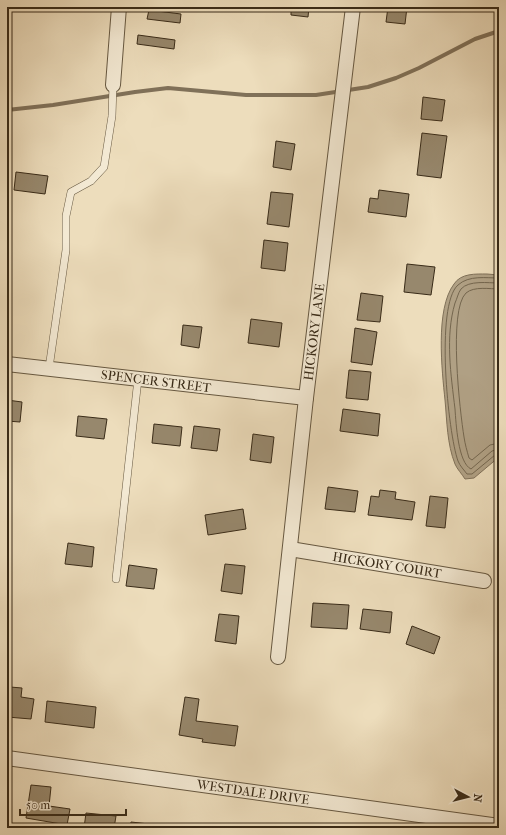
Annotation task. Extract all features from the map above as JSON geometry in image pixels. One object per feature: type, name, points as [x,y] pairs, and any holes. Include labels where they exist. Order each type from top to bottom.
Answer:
[{"type":"street","points":[[113,85],[119,7]]},
{"type":"street","name":"HICKORY LANE","points":[[278,657],[306,398],[353,7]]},
{"type":"street","name":"SPENCER STREET","points":[[7,364],[306,398]]},
{"type":"street","name":"HICKORY COURT","points":[[290,549],[484,581]]},
{"type":"street","name":"WESTDALE DRIVE","points":[[7,758],[499,826]]},
{"type":"lane","points":[[49,368],[66,250],[66,216],[71,192],[91,181],[104,167],[112,116],[113,85]]},
{"type":"lane","points":[[116,579],[138,379]]},
{"type":"water","points":[[469,275],[499,275],[499,457],[474,478],[465,479],[455,464],[449,440],[442,373],[442,324],[448,295],[457,280]]},
{"type":"building","points":[[291,7],[309,7],[308,17],[291,15]]},
{"type":"building","points":[[388,7],[407,7],[405,24],[386,22]]},
{"type":"building","points":[[149,10],[181,14],[180,23],[147,19]]},
{"type":"building","points":[[138,35],[175,40],[174,49],[137,44]]},
{"type":"building","points":[[423,97],[445,100],[442,121],[421,119]]},
{"type":"building","points":[[422,133],[447,136],[441,178],[417,175]]},
{"type":"building","points":[[276,141],[295,144],[291,170],[273,167]]},
{"type":"building","points":[[16,172],[48,176],[45,194],[14,190]]},
{"type":"building","points":[[379,190],[409,194],[406,217],[368,212],[370,198],[378,199]]},
{"type":"building","points":[[271,192],[293,194],[289,227],[267,224]]},
{"type":"building","points":[[264,240],[288,243],[285,271],[261,268]]},
{"type":"building","points":[[407,264],[435,267],[431,295],[404,292]]},
{"type":"building","points":[[361,293],[383,296],[380,322],[357,320]]},
{"type":"building","points":[[251,319],[282,323],[279,347],[248,343]]},
{"type":"building","points":[[183,325],[202,327],[199,348],[181,345]]},
{"type":"building","points":[[355,328],[377,332],[372,365],[351,362]]},
{"type":"building","points":[[349,370],[371,372],[368,400],[346,398]]},
{"type":"building","points":[[7,400],[22,402],[20,422],[7,421]]},
{"type":"building","points":[[343,409],[380,414],[378,436],[340,431]]},
{"type":"building","points":[[78,416],[107,419],[104,439],[76,436]]},
{"type":"building","points":[[154,424],[182,427],[180,446],[152,443]]},
{"type":"building","points":[[194,426],[220,429],[217,451],[191,448]]},
{"type":"building","points":[[253,434],[274,437],[271,463],[250,460]]},
{"type":"building","points":[[328,487],[358,491],[355,512],[325,509]]},
{"type":"building","points":[[380,490],[396,492],[395,499],[415,502],[412,520],[368,515],[371,496],[379,497]]},
{"type":"building","points":[[430,496],[448,498],[445,528],[426,526]]},
{"type":"building","points":[[243,509],[246,529],[208,535],[205,515]]},
{"type":"building","points":[[68,543],[94,547],[92,567],[65,564]]},
{"type":"building","points":[[225,564],[245,566],[242,594],[221,591]]},
{"type":"building","points":[[129,565],[157,569],[154,589],[126,586]]},
{"type":"building","points":[[313,603],[349,605],[347,629],[311,627]]},
{"type":"building","points":[[363,609],[392,612],[390,633],[360,629]]},
{"type":"building","points":[[219,614],[239,616],[236,644],[215,641]]},
{"type":"building","points":[[412,626],[440,637],[434,654],[406,644]]},
{"type":"building","points":[[10,687],[22,688],[21,697],[34,699],[31,719],[7,717],[7,695],[9,696]]},
{"type":"building","points":[[185,697],[199,699],[196,721],[238,726],[235,746],[202,742],[203,739],[179,735]]},
{"type":"building","points":[[47,701],[96,707],[94,728],[45,722]]},
{"type":"building","points":[[31,785],[51,787],[49,806],[70,809],[67,825],[26,818]]},
{"type":"building","points":[[86,813],[116,816],[114,828],[84,828]]},
{"type":"building","points":[[131,822],[158,825],[157,828],[130,828]]},
{"type":"waterway","points":[[7,110],[53,105],[168,88],[246,95],[316,95],[368,87],[396,78],[419,68],[475,39],[499,31]]}]
